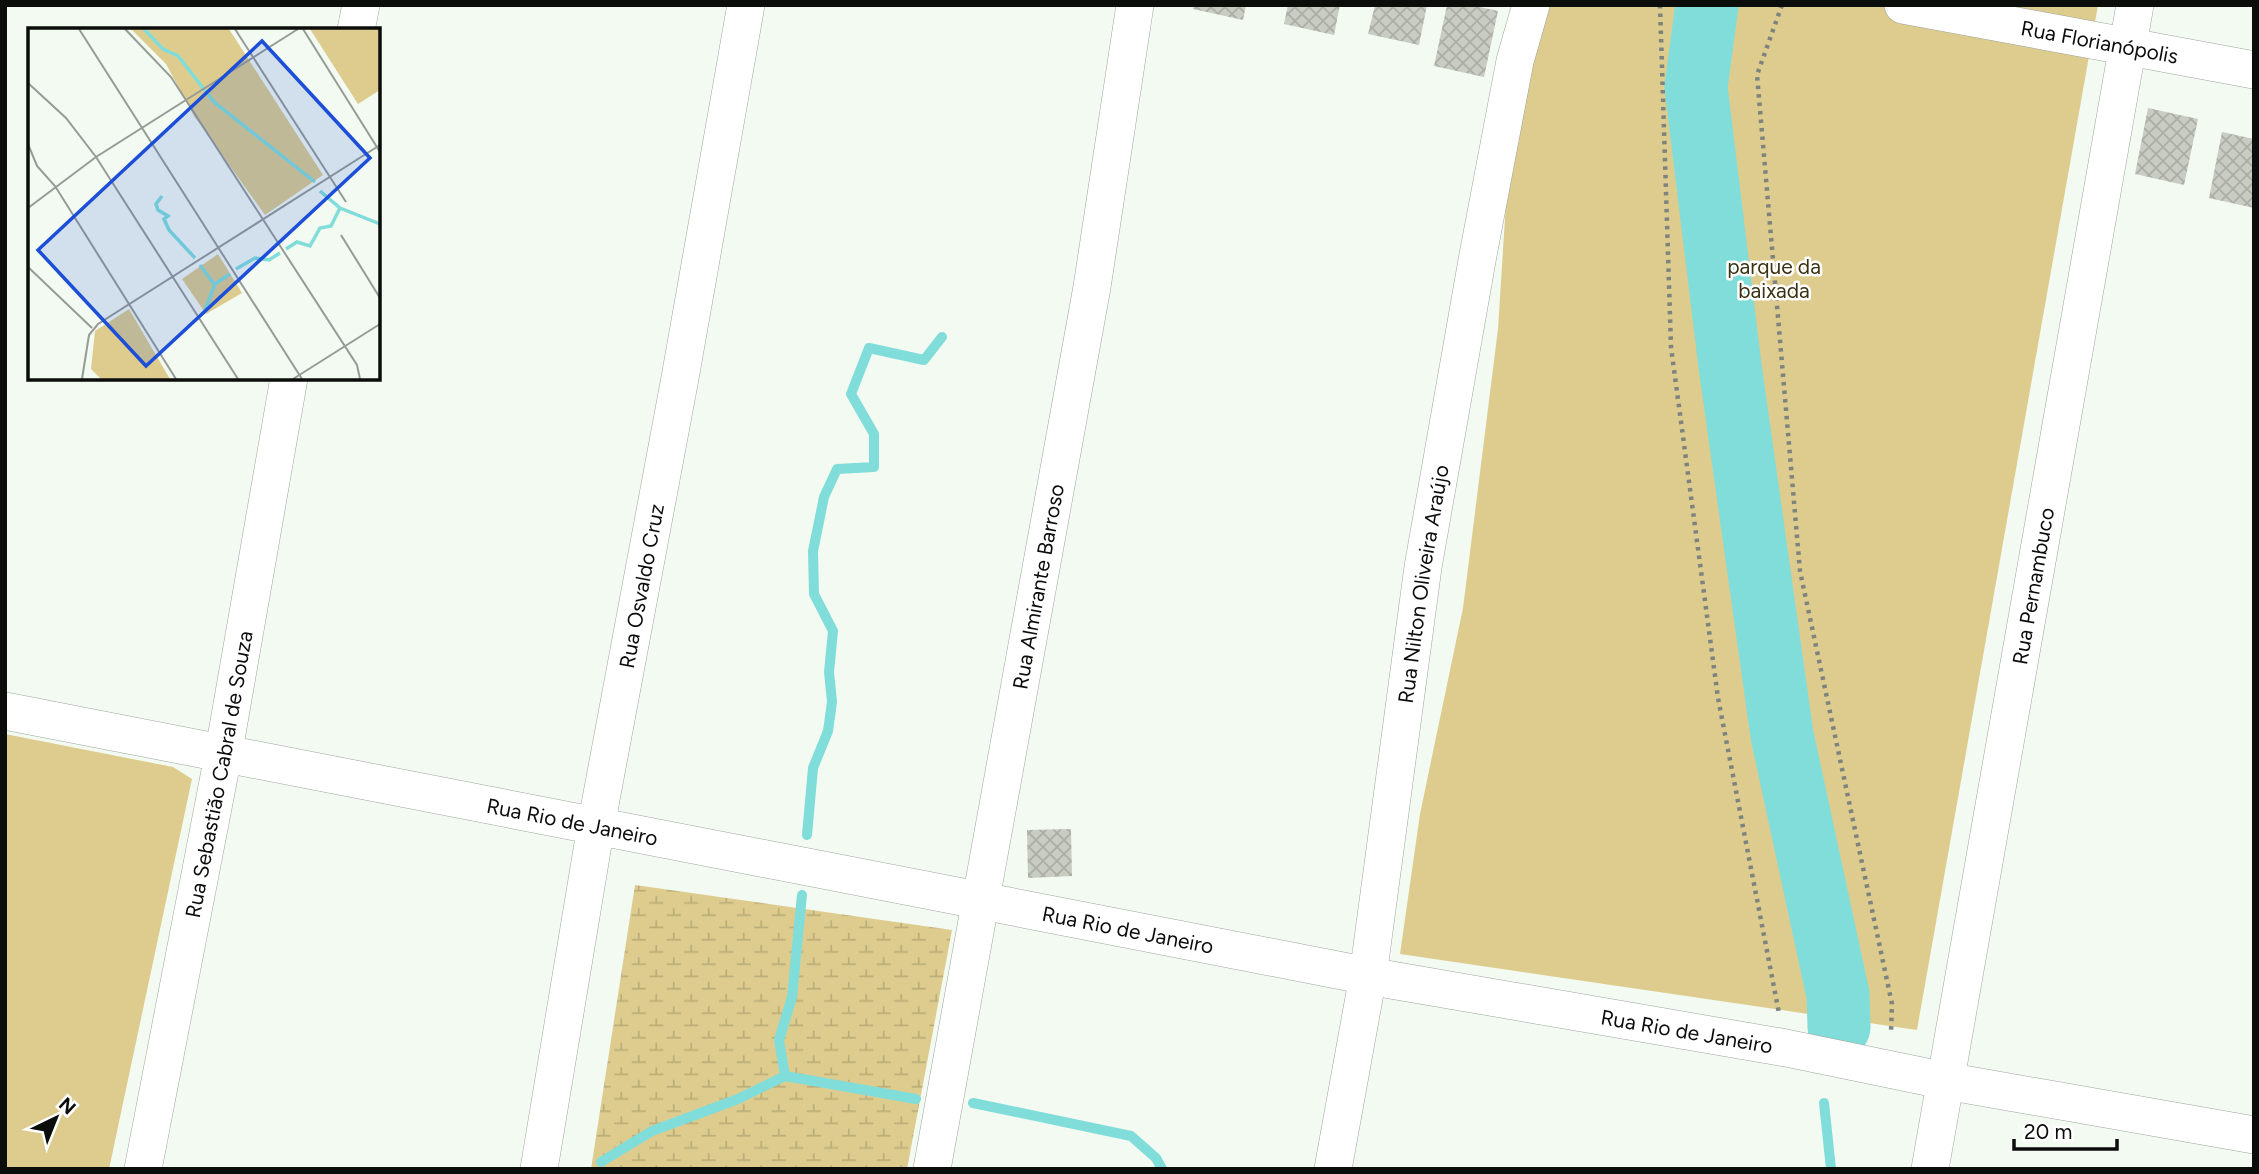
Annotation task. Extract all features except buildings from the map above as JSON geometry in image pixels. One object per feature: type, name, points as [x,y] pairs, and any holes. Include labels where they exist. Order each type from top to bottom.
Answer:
[{"type":"street","points":[[356,28],[361,5]]},
{"type":"street","name":"Rua Osvaldo Cruz","points":[[539,1169],[596,826],[680,379],[746,5]]},
{"type":"street","name":"Rua Almirante Barroso","points":[[932,1169],[1092,287],[1135,5]]},
{"type":"street","name":"Rua Nilton Oliveira Araújo","points":[[1333,1169],[1368,976],[1423,567],[1515,61],[1531,5]]},
{"type":"street","name":"Rua Florianópolis","points":[[1903,5],[2254,70]]},
{"type":"street","name":"Rua Pernambuco","points":[[1930,1169],[2135,5]]},
{"type":"street","name":"Rua Sebastião Cabral de Souza","points":[[144,1169],[223,756],[289,380]]},
{"type":"street","name":"Rua Rio de Janeiro","points":[[5,711],[223,756],[1368,976],[1786,1048],[1946,1081],[2254,1135]]},
{"type":"path","points":[[1660,5],[1671,346],[1718,698],[1786,1048]]},
{"type":"path","points":[[1782,5],[1757,75],[1800,571],[1892,1004],[1888,1068]]},
{"type":"green space","name":"parque da baixada","points":[[1538,5],[2098,5],[1917,1030],[1400,954],[1420,814],[1463,608],[1498,329],[1515,61]]},
{"type":"green space","points":[[5,734],[173,767],[192,779],[109,1169],[5,1169]]},
{"type":"green space","points":[[635,885],[952,930],[907,1169],[591,1169]]},
{"type":"waterway","points":[[1707,5],[1696,87],[1730,366],[1782,735],[1838,995],[1839,1027]]},
{"type":"waterway","points":[[807,835],[813,768],[828,731],[832,702],[829,672],[833,631],[814,594],[813,551],[824,497],[837,469],[874,467],[874,434],[851,394],[869,348],[924,360],[942,337]]},
{"type":"waterway","points":[[785,1076],[779,1040],[792,997],[802,895]]},
{"type":"waterway","points":[[601,1162],[652,1131],[738,1099],[785,1076],[916,1099]]},
{"type":"waterway","points":[[973,1103],[1131,1136],[1156,1158],[1162,1169]]},
{"type":"waterway","points":[[1824,1103],[1831,1169]]}]
